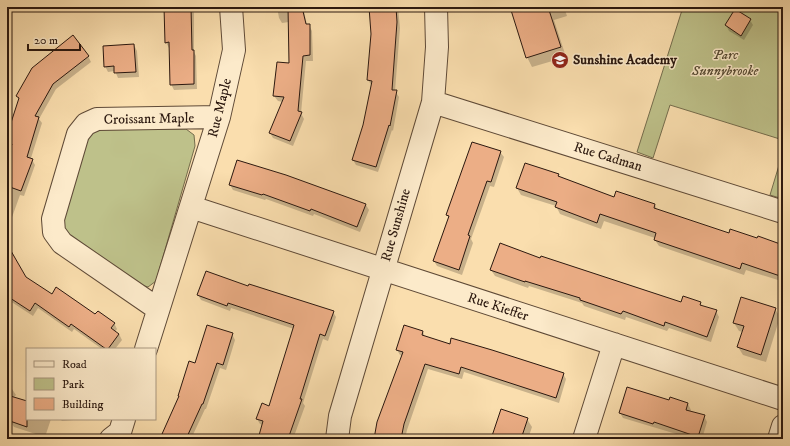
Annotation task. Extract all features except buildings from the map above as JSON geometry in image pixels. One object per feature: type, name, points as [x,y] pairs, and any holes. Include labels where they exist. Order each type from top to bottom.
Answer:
[{"type":"street","name":"Rue Maple","points":[[146,348],[219,117],[234,50],[231,7]]},
{"type":"street","name":"Rue Sunshine","points":[[337,439],[340,416],[432,102],[437,48],[436,7]]},
{"type":"street","name":"Rue Cadman","points":[[432,102],[783,212]]},
{"type":"street","name":"Croissant Maple","points":[[158,309],[62,243],[54,232],[53,219],[78,134],[86,124],[97,119],[219,117]]},
{"type":"street","points":[[191,207],[383,270]]},
{"type":"street","name":"Rue Kieffer","points":[[383,270],[783,399]]},
{"type":"street","points":[[584,439],[614,344]]},
{"type":"street","points":[[111,439],[120,432],[124,420]]},
{"type":"street","points":[[779,439],[783,426]]},
{"type":"green space","name":"Parc Sunnybrooke","points":[[683,7],[783,7],[783,140],[670,105],[653,158],[637,152]]},
{"type":"green space","points":[[103,129],[186,129],[194,135],[195,146],[156,281],[148,287],[138,284],[70,239],[63,228],[62,215],[84,140],[92,133]]},
{"type":"green space","points":[[783,152],[783,199],[770,195]]},
{"type":"place","name":"Sunshine Academy","points":[[560,60]]}]
